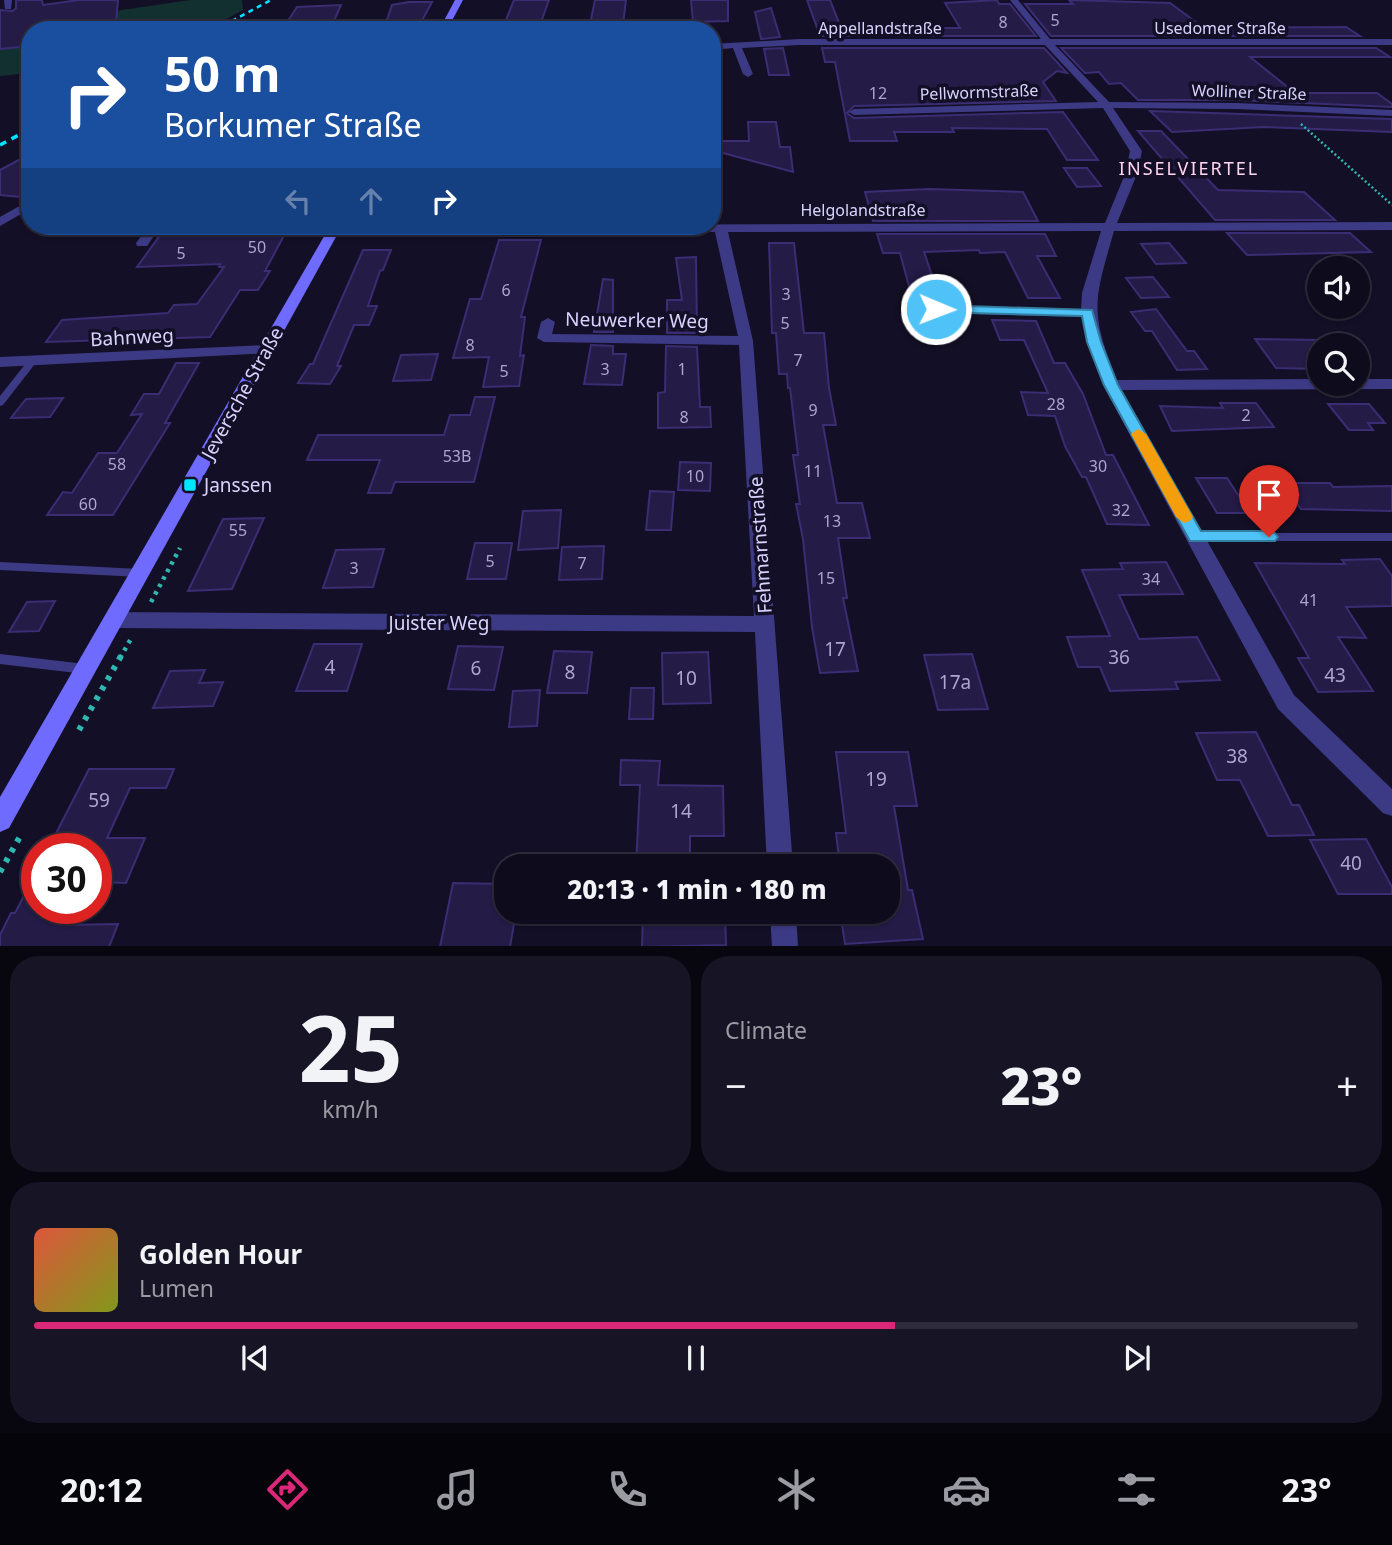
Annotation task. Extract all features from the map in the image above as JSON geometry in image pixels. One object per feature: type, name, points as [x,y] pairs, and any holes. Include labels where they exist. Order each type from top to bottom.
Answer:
[{"type":"street","points":[[448,21],[459,0]]},
{"type":"street","points":[[1014,0],[1048,43],[1106,105],[1136,151],[1131,174],[1116,215],[1108,228],[1089,293],[1087,313],[1094,342],[1111,385],[1286,702],[1392,805]]},
{"type":"street","name":"Usedomer Straße","points":[[1048,43],[1392,42]]},
{"type":"street","name":"Appellandstraße","points":[[721,46],[1048,43]]},
{"type":"street","points":[[736,45],[748,74]]},
{"type":"street","name":"Wolliner Straße","points":[[1106,105],[1392,113]]},
{"type":"street","name":"Pellwormstraße","points":[[854,112],[1106,105]]},
{"type":"street","points":[[0,222],[21,209]]},
{"type":"street","name":"Helgolandstraße","points":[[721,227],[1392,226]]},
{"type":"street","name":"Fehmarnstraße","points":[[721,231],[746,341],[779,854]]},
{"type":"street","points":[[142,243],[148,235]]},
{"type":"street","name":"Jeversche Straße","points":[[0,820],[331,235]]},
{"type":"street","points":[[936,309],[1087,313]]},
{"type":"street","name":"Neuwerker Weg","points":[[548,322],[544,338],[746,341]]},
{"type":"street","name":"Bahnweg","points":[[0,362],[266,350]]},
{"type":"street","points":[[1111,385],[1392,384]]},
{"type":"street","name":"Juister Weg","points":[[113,620],[765,624]]},
{"type":"street","points":[[784,924],[785,946]]},
{"type":"lane","points":[[0,402],[33,360]]},
{"type":"lane","points":[[1196,537],[1392,537]]},
{"type":"lane","points":[[0,566],[140,573]]},
{"type":"lane","points":[[0,659],[85,669]]},
{"type":"path","points":[[1282,108],[1392,205]]},
{"type":"green space","points":[[190,0],[242,0],[243,10],[223,21],[48,21]]},
{"type":"green space","points":[[21,25],[21,74],[0,76],[0,28]]},
{"type":"building","points":[[16,0],[42,0],[43,5],[79,0],[118,0],[116,21],[21,21],[21,47],[0,49],[0,10],[13,11],[16,8]]},
{"type":"building","points":[[514,0],[549,0],[541,21],[506,21]]},
{"type":"building","points":[[595,0],[626,0],[623,21],[591,21]]},
{"type":"building","points":[[691,0],[728,0],[728,21],[693,21]]},
{"type":"building","points":[[807,0],[830,0],[840,25],[909,24],[911,28],[960,28],[945,3],[997,0],[999,4],[1010,4],[1036,36],[820,36]]},
{"type":"building","points":[[1069,0],[1170,3],[1204,28],[1346,27],[1360,36],[1051,36],[1025,4],[1073,4]]},
{"type":"building","points":[[432,2],[422,21],[387,21],[392,5]]},
{"type":"building","points":[[341,5],[334,21],[288,21],[297,7]]},
{"type":"building","points":[[771,8],[780,37],[761,39],[755,12]]},
{"type":"building","points":[[783,48],[789,75],[769,75],[764,49]]},
{"type":"building","points":[[822,48],[1044,48],[1067,73],[1057,71],[1043,82],[1056,101],[854,106],[847,113],[854,118],[1063,112],[1098,160],[1067,160],[1047,129],[952,128],[954,132],[894,132],[897,141],[850,141],[835,62],[825,62]]},
{"type":"building","points":[[1061,48],[1376,48],[1390,57],[1250,57],[1295,93],[1377,93],[1392,104],[1392,107],[1236,100],[1138,100],[1121,83],[1109,84],[1099,72],[1085,73]]},
{"type":"building","points":[[1150,111],[1392,119],[1392,132],[1264,127],[1172,132]]},
{"type":"building","points":[[748,122],[776,122],[780,147],[790,147],[793,172],[721,152],[721,141],[749,141]]},
{"type":"building","points":[[1138,131],[1161,131],[1218,190],[1304,192],[1335,220],[1215,220]]},
{"type":"building","points":[[21,159],[21,197],[0,195],[0,170]]},
{"type":"building","points":[[1064,168],[1087,168],[1101,186],[1077,187]]},
{"type":"building","points":[[929,189],[1023,192],[1038,221],[873,221],[865,192]]},
{"type":"building","points":[[1227,233],[1350,233],[1371,252],[1247,255]]},
{"type":"building","points":[[877,234],[1045,234],[1056,256],[1037,256],[1060,298],[1028,298],[1005,252],[980,253],[979,250],[924,252],[941,302],[913,301],[900,253],[883,253]]},
{"type":"building","points":[[160,235],[284,235],[265,271],[270,271],[258,290],[240,290],[210,337],[46,342],[62,320],[168,313],[174,305],[197,304],[224,267],[219,267],[220,264],[137,267]]},
{"type":"building","points":[[499,240],[541,240],[521,317],[525,317],[520,356],[524,355],[519,386],[483,387],[489,357],[453,358],[470,299],[481,299]]},
{"type":"building","points":[[769,243],[794,243],[804,333],[824,333],[829,388],[836,425],[823,425],[837,503],[862,503],[870,538],[838,538],[847,598],[843,598],[858,671],[820,673],[796,504],[800,504],[793,455],[798,455],[790,388],[787,374],[779,374],[776,333],[772,333]]},
{"type":"building","points":[[1169,243],[1186,263],[1156,264],[1141,244]]},
{"type":"building","points":[[363,250],[391,250],[383,270],[380,271],[368,306],[377,306],[369,325],[354,325],[337,366],[341,366],[330,384],[298,383],[310,364],[313,364]]},
{"type":"building","points":[[696,257],[697,333],[667,333],[667,300],[682,300],[676,258]]},
{"type":"building","points":[[1153,277],[1169,297],[1141,298],[1126,278]]},
{"type":"building","points":[[603,279],[613,280],[613,332],[594,332]]},
{"type":"building","points":[[1156,309],[1187,351],[1194,351],[1207,369],[1177,370],[1152,331],[1145,331],[1131,312]]},
{"type":"building","points":[[992,320],[1036,321],[1054,363],[1065,363],[1083,394],[1106,455],[1113,455],[1149,525],[1107,524],[1086,477],[1082,477],[1065,446],[1055,416],[1028,415],[1021,392],[1048,393],[1024,340],[1000,340]]},
{"type":"building","points":[[1255,339],[1307,340],[1307,369],[1276,368]]},
{"type":"building","points":[[591,345],[613,346],[613,354],[626,354],[622,385],[584,384]]},
{"type":"building","points":[[666,346],[697,347],[700,407],[710,407],[711,427],[658,428],[658,393],[665,392]]},
{"type":"building","points":[[438,354],[431,380],[393,381],[401,355]]},
{"type":"building","points":[[176,363],[199,363],[165,423],[170,423],[113,515],[47,515],[63,492],[72,493],[98,453],[117,453],[142,414],[131,415],[144,394],[159,394]]},
{"type":"building","points":[[475,397],[495,397],[474,482],[395,482],[391,493],[368,493],[380,460],[307,460],[318,435],[444,435],[450,415],[470,415]]},
{"type":"building","points":[[63,398],[50,417],[11,418],[26,399]]},
{"type":"building","points":[[1220,403],[1256,403],[1274,427],[1172,431],[1160,406],[1223,408]]},
{"type":"building","points":[[1328,404],[1369,404],[1385,423],[1368,423],[1373,430],[1349,430]]},
{"type":"building","points":[[680,462],[711,463],[710,491],[678,490]]},
{"type":"building","points":[[1196,478],[1227,478],[1250,513],[1217,513]]},
{"type":"building","points":[[1283,483],[1330,483],[1333,487],[1392,486],[1392,511],[1301,509]]},
{"type":"building","points":[[650,491],[674,492],[671,530],[646,530]]},
{"type":"building","points":[[561,510],[558,548],[518,550],[523,511]]},
{"type":"building","points":[[264,518],[232,589],[188,591],[223,519]]},
{"type":"building","points":[[475,543],[512,543],[506,579],[467,579]]},
{"type":"building","points":[[604,546],[602,579],[559,580],[562,547]]},
{"type":"building","points":[[384,549],[373,587],[323,588],[336,550]]},
{"type":"building","points":[[1380,559],[1392,576],[1392,606],[1346,607],[1366,638],[1338,637],[1373,691],[1318,692],[1298,658],[1309,658],[1255,563],[1345,564],[1342,560]]},
{"type":"building","points":[[1166,562],[1183,594],[1119,595],[1139,639],[1197,637],[1220,680],[1175,682],[1178,689],[1110,691],[1100,667],[1078,667],[1067,637],[1110,636],[1082,570],[1123,569],[1120,563]]},
{"type":"building","points":[[55,601],[39,631],[9,632],[27,602]]},
{"type":"building","points":[[314,644],[362,644],[347,691],[296,691]]},
{"type":"building","points":[[458,646],[503,647],[494,690],[448,689]]},
{"type":"building","points":[[554,651],[592,652],[587,693],[547,693]]},
{"type":"building","points":[[708,652],[711,703],[663,704],[662,653]]},
{"type":"building","points":[[972,654],[988,709],[938,710],[924,655]]},
{"type":"building","points":[[205,670],[199,683],[223,682],[213,706],[153,708],[170,671]]},
{"type":"building","points":[[631,688],[654,688],[653,719],[629,719]]},
{"type":"building","points":[[540,690],[537,726],[509,727],[513,691]]},
{"type":"building","points":[[1256,732],[1292,805],[1299,805],[1314,835],[1268,836],[1240,780],[1217,780],[1196,733]]},
{"type":"building","points":[[836,752],[908,752],[917,806],[894,806],[908,890],[912,890],[923,939],[845,944],[842,924],[900,924],[900,854],[839,854],[836,833],[846,833]]},
{"type":"building","points":[[621,760],[660,761],[658,785],[723,786],[724,836],[690,836],[690,854],[637,854],[640,785],[620,785]]},
{"type":"building","points":[[89,769],[174,769],[166,788],[130,788],[109,833],[56,833]]},
{"type":"building","points":[[112,838],[145,838],[126,883],[112,883]]},
{"type":"building","points":[[1366,839],[1392,887],[1392,894],[1338,894],[1310,840]]},
{"type":"building","points":[[453,883],[494,884],[494,924],[514,924],[510,946],[440,946]]},
{"type":"building","points":[[21,902],[21,924],[118,924],[109,946],[0,946],[0,935],[11,913],[15,913]]},
{"type":"building","points":[[643,924],[725,924],[726,945],[642,946]]},
{"type":"railway","points":[[232,21],[271,0]]},
{"type":"railway","points":[[0,145],[21,134]]},
{"type":"slow traffic","points":[[1138,434],[1184,517]]},
{"type":"place","name":"Janssen","points":[[190,485]]},
{"type":"district","name":"INSELVIERTEL","points":[[1189,168]]},
{"type":"route","points":[[936,309],[1087,313],[1094,342],[1111,385],[1196,537],[1269,537]]}]
